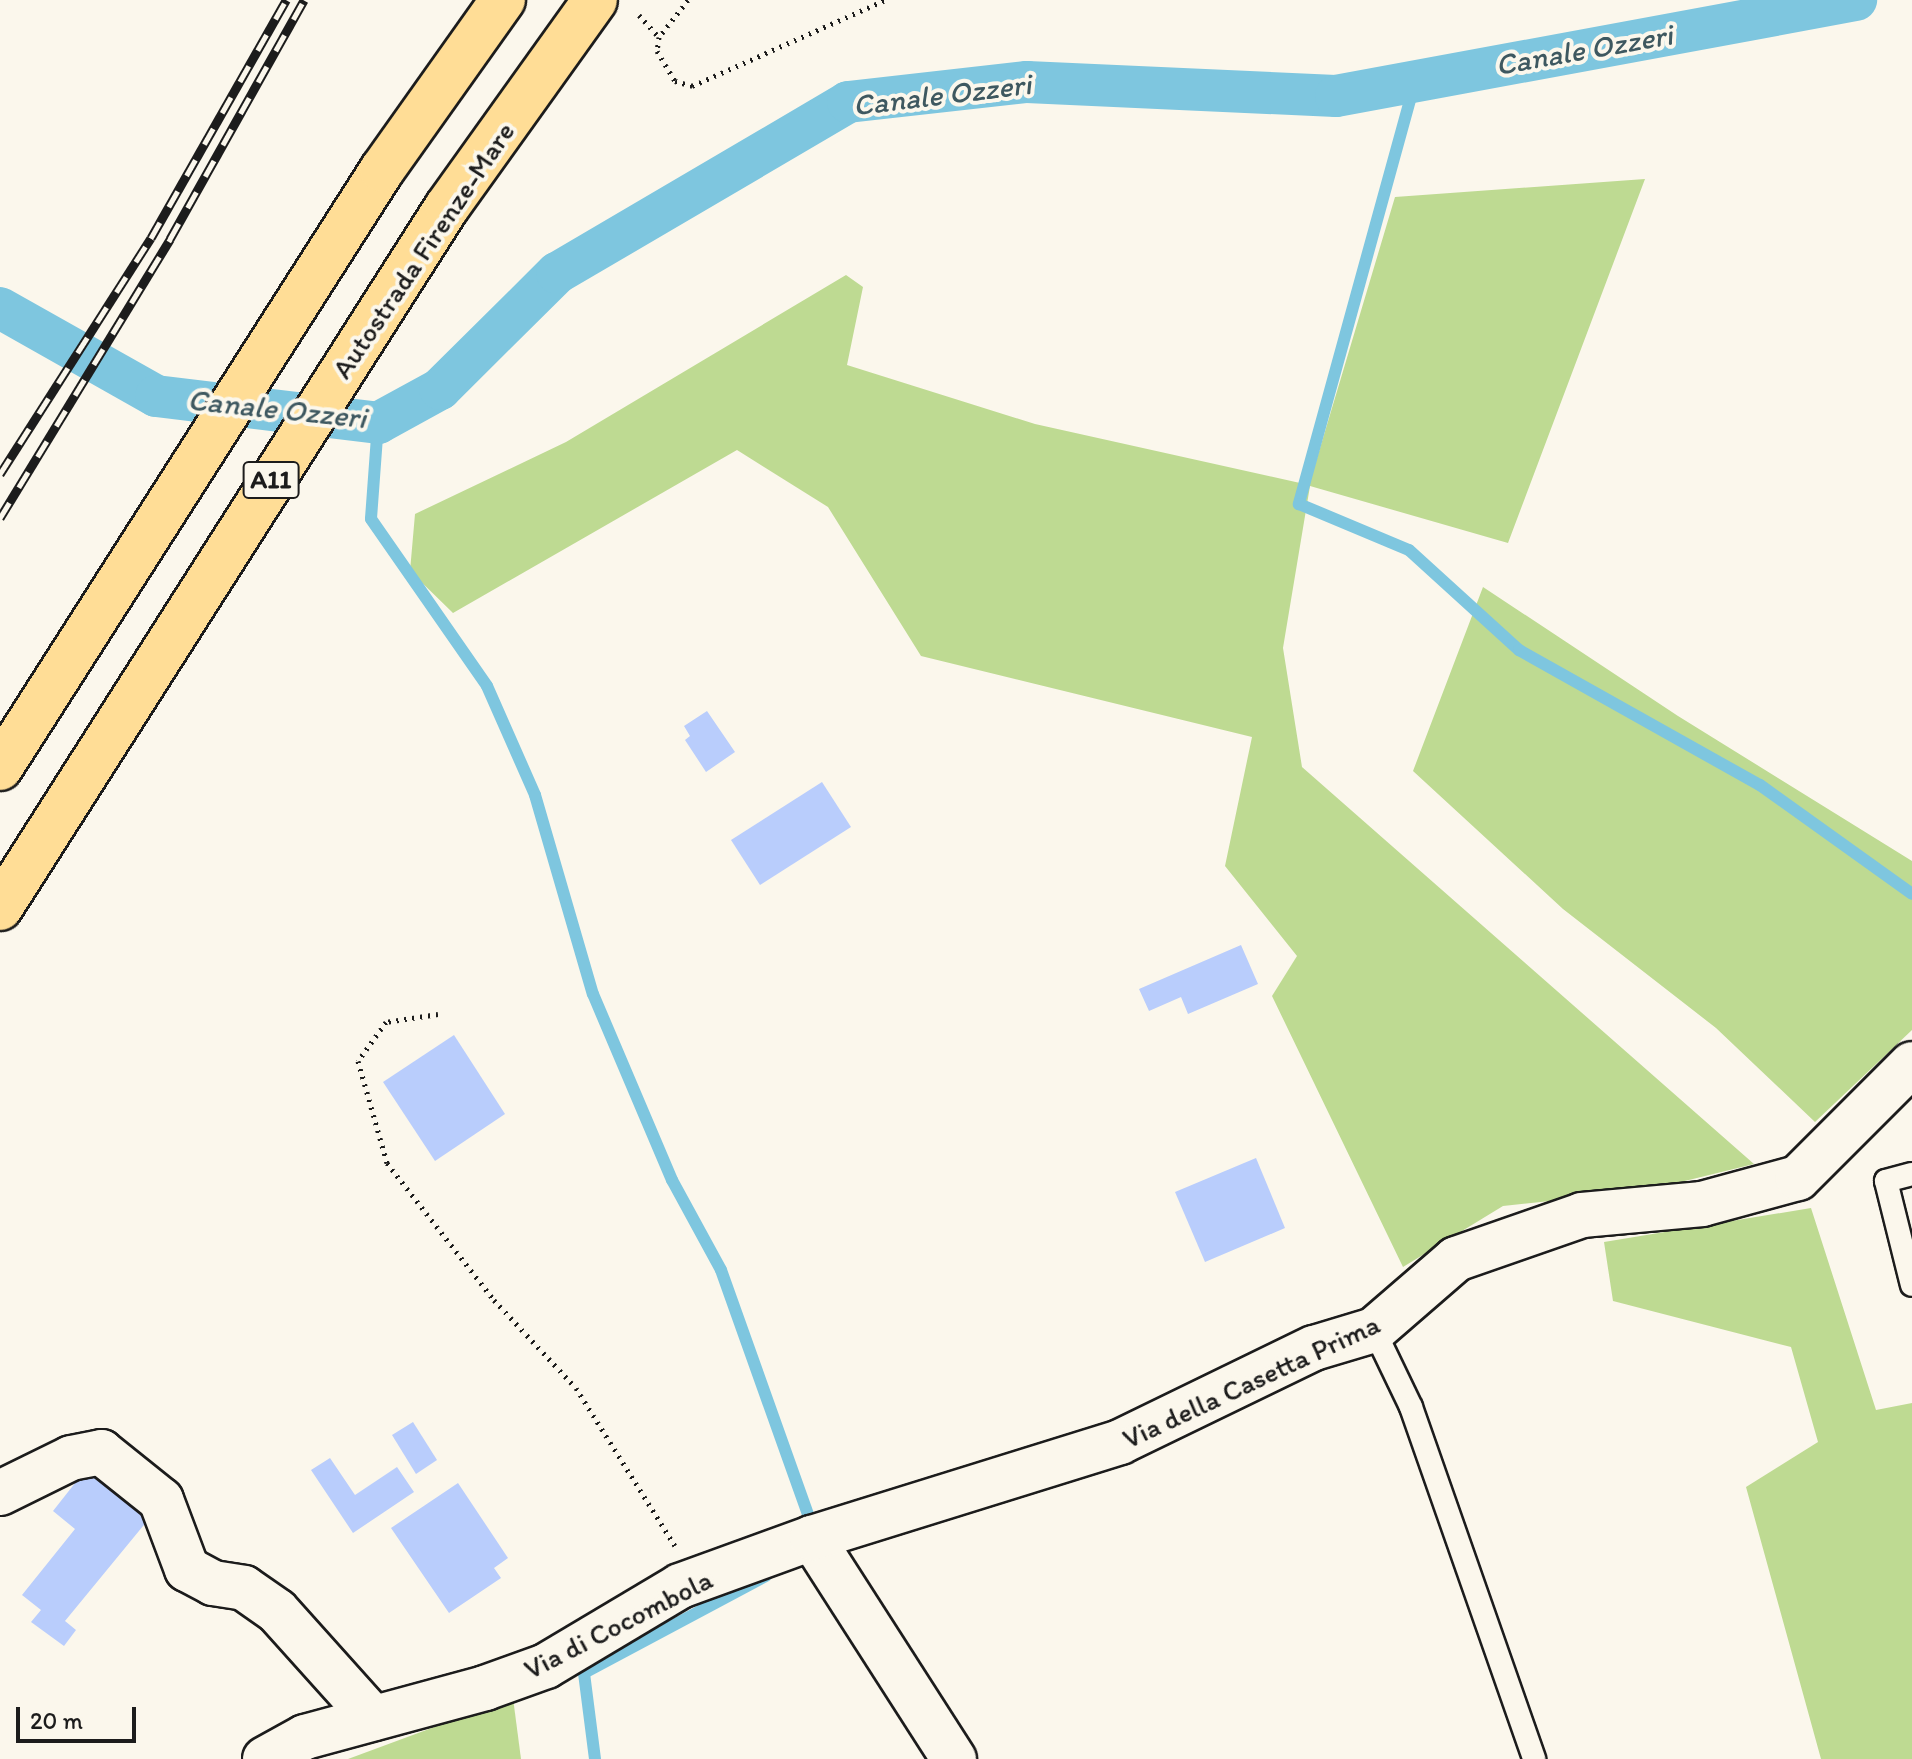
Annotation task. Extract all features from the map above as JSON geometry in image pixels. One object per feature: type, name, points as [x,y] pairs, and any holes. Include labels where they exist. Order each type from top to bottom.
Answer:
[{"type":"highway","name":"A11","points":[[0,768],[382,170],[503,0]]},
{"type":"highway","name":"Autostrada Firenze-Mare","points":[[0,908],[96,752],[447,207],[595,0]]},
{"type":"street","name":"Via della Casetta Prima","points":[[812,1538],[1120,1442],[1314,1348],[1374,1330],[1456,1259],[1582,1215],[1702,1204],[1798,1178],[1912,1064]]},
{"type":"street","points":[[0,1493],[71,1458],[101,1452],[161,1500],[187,1569],[213,1583],[244,1588],[277,1611],[373,1718]]},
{"type":"street","name":"Via di Cocombola","points":[[265,1759],[305,1737],[546,1666],[696,1580],[812,1538]]},
{"type":"street","points":[[812,1538],[954,1759]]},
{"type":"lane","points":[[1912,1174],[1886,1181],[1912,1285]]},
{"type":"lane","points":[[1374,1330],[1411,1407],[1534,1759]]},
{"type":"path","points":[[659,37],[688,0]]},
{"type":"path","points":[[639,15],[659,37],[663,69],[675,81],[692,86],[885,0]]},
{"type":"path","points":[[438,1014],[386,1022],[358,1061],[387,1163],[494,1300],[576,1388],[696,1580]]},
{"type":"green space","points":[[1645,179],[1508,543],[1310,486],[1283,648],[1302,767],[1754,1164],[1644,1191],[1503,1206],[1403,1267],[1272,996],[1297,956],[1225,866],[1252,737],[921,656],[828,507],[737,450],[453,613],[410,571],[415,514],[566,442],[846,275],[863,287],[847,365],[1035,424],[1309,485],[1395,197]]},
{"type":"green space","points":[[1483,587],[1678,716],[1912,861],[1912,1030],[1815,1122],[1716,1028],[1563,909],[1413,771]]},
{"type":"green space","points":[[1811,1208],[1876,1410],[1912,1403],[1912,1759],[1821,1759],[1746,1487],[1818,1442],[1791,1347],[1613,1301],[1604,1242]]},
{"type":"green space","points":[[513,1698],[521,1759],[348,1759]]},
{"type":"building","points":[[707,711],[735,752],[706,772],[685,740],[690,736],[684,726]]},
{"type":"building","points":[[822,782],[851,827],[760,885],[731,840]]},
{"type":"building","points":[[1241,945],[1258,984],[1188,1014],[1181,997],[1149,1011],[1139,989]]},
{"type":"building","points":[[454,1035],[505,1114],[435,1161],[383,1082]]},
{"type":"building","points":[[1256,1158],[1285,1228],[1205,1262],[1175,1192]]},
{"type":"building","points":[[413,1422],[437,1460],[416,1474],[392,1435]]},
{"type":"building","points":[[330,1458],[355,1495],[397,1467],[414,1492],[353,1533],[311,1470]]},
{"type":"building","points":[[94,1459],[157,1509],[65,1621],[76,1630],[64,1646],[31,1622],[41,1610],[22,1595],[75,1529],[53,1511]]},
{"type":"building","points":[[458,1483],[508,1558],[494,1568],[501,1578],[449,1613],[391,1528]]},
{"type":"waterway","name":"Canale Ozzeri","points":[[0,308],[156,396],[378,423],[440,389],[557,273],[848,102],[1027,82],[1336,96],[1856,0]]},
{"type":"waterway","points":[[1415,82],[1299,504],[1409,550],[1519,650],[1760,785],[1912,894]]},
{"type":"waterway","points":[[378,423],[371,519],[487,686],[535,795],[593,994],[672,1180],[721,1270],[808,1515]]},
{"type":"waterway","points":[[595,1759],[584,1673],[766,1576]]},
{"type":"railway","points":[[0,474],[151,238],[286,0]]},
{"type":"railway","points":[[0,518],[170,239],[304,0]]}]
